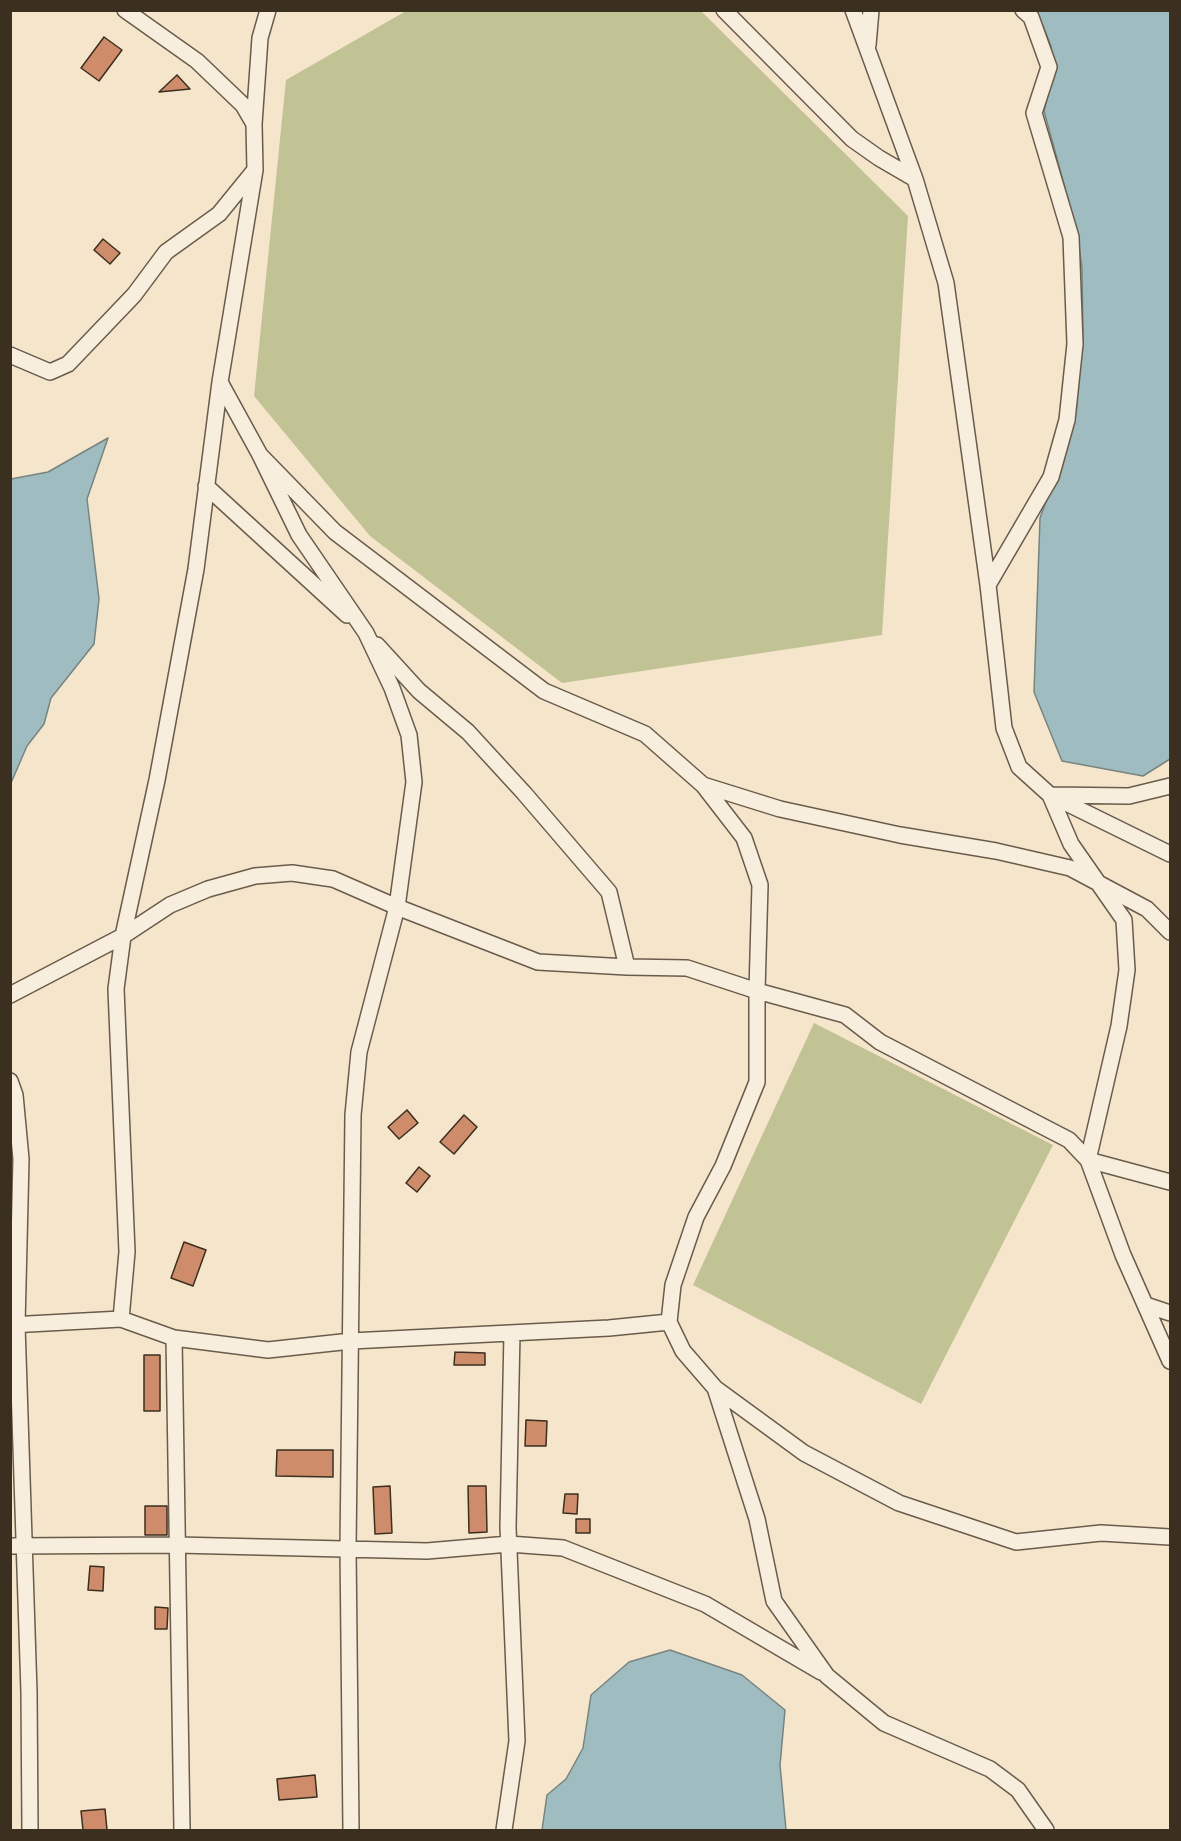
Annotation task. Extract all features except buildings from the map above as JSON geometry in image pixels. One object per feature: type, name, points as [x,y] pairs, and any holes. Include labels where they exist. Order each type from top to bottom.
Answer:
[{"type":"street","points":[[125,10],[197,61],[243,105],[254,124]]},
{"type":"street","points":[[121,1319],[127,1252],[116,989],[123,936],[157,780],[196,569],[220,382],[255,170],[254,124],[260,38],[268,10]]},
{"type":"street","points":[[724,10],[852,139],[915,179]]},
{"type":"street","points":[[853,10],[915,179],[946,283],[988,585],[1004,728],[1018,767],[1050,795],[1170,854]]},
{"type":"street","points":[[868,51],[871,10]]},
{"type":"street","points":[[988,585],[1051,477],[1067,420],[1075,344],[1071,237],[1034,113],[1049,67],[1031,17],[1023,10]]},
{"type":"street","points":[[10,355],[50,372],[68,364],[134,295],[166,252],[219,214],[255,170]]},
{"type":"street","points":[[220,382],[260,455],[299,535],[366,633],[392,688],[410,735],[414,782],[398,907],[359,1052],[352,1115],[348,1548],[351,1830]]},
{"type":"street","points":[[260,455],[335,532],[544,691],[645,734],[703,784],[744,837],[760,885],[757,1082],[723,1167],[696,1217],[673,1285],[669,1322],[683,1352],[715,1388],[804,1453],[898,1503],[1016,1542],[1101,1533],[1170,1537]]},
{"type":"street","points":[[206,486],[366,633],[419,691],[468,732],[524,794],[609,892],[627,967]]},
{"type":"street","points":[[703,784],[780,809],[900,835],[996,851],[1070,868],[1147,909],[1170,932]]},
{"type":"street","points":[[1050,795],[1130,796],[1170,786]]},
{"type":"street","points":[[1050,795],[1071,844],[1124,920],[1127,970],[1119,1026],[1088,1160]]},
{"type":"street","points":[[10,995],[123,936],[170,905],[208,889],[255,876],[292,873],[333,879],[538,962],[687,968],[845,1016],[880,1042],[1069,1140],[1088,1160],[1123,1255],[1170,1361]]},
{"type":"street","points":[[10,1081],[15,1095],[21,1159],[14,1325],[17,1547],[29,1692],[30,1830]]},
{"type":"street","points":[[1088,1160],[1170,1182]]},
{"type":"street","points":[[1146,1305],[1170,1314]]},
{"type":"street","points":[[14,1325],[121,1319],[174,1338],[268,1350],[351,1341],[609,1328],[669,1322]]},
{"type":"street","points":[[504,1830],[517,1741],[509,1544],[512,1333]]},
{"type":"street","points":[[174,1338],[182,1830]]},
{"type":"street","points":[[715,1388],[757,1519],[774,1602],[827,1676]]},
{"type":"street","points":[[17,1547],[177,1545],[427,1551],[509,1544],[563,1548],[705,1604],[827,1676],[884,1723],[990,1769],[1018,1790],[1046,1830]]},
{"type":"green space","points":[[406,11],[701,11],[908,216],[882,635],[562,683],[370,536],[254,396],[286,80]]},
{"type":"green space","points":[[814,1023],[1053,1145],[921,1404],[693,1285]]},
{"type":"water","points":[[1037,11],[1170,11],[1170,759],[1143,776],[1062,761],[1034,692],[1040,518],[1064,452],[1073,416],[1083,341],[1082,268],[1077,232],[1044,111],[1053,72],[1051,46]]},
{"type":"water","points":[[108,438],[87,499],[99,599],[94,644],[51,698],[44,724],[27,746],[11,783],[11,479],[48,472]]},
{"type":"water","points":[[670,1650],[742,1675],[785,1710],[780,1765],[786,1830],[542,1830],[547,1795],[566,1779],[583,1748],[591,1695],[629,1662]]}]
